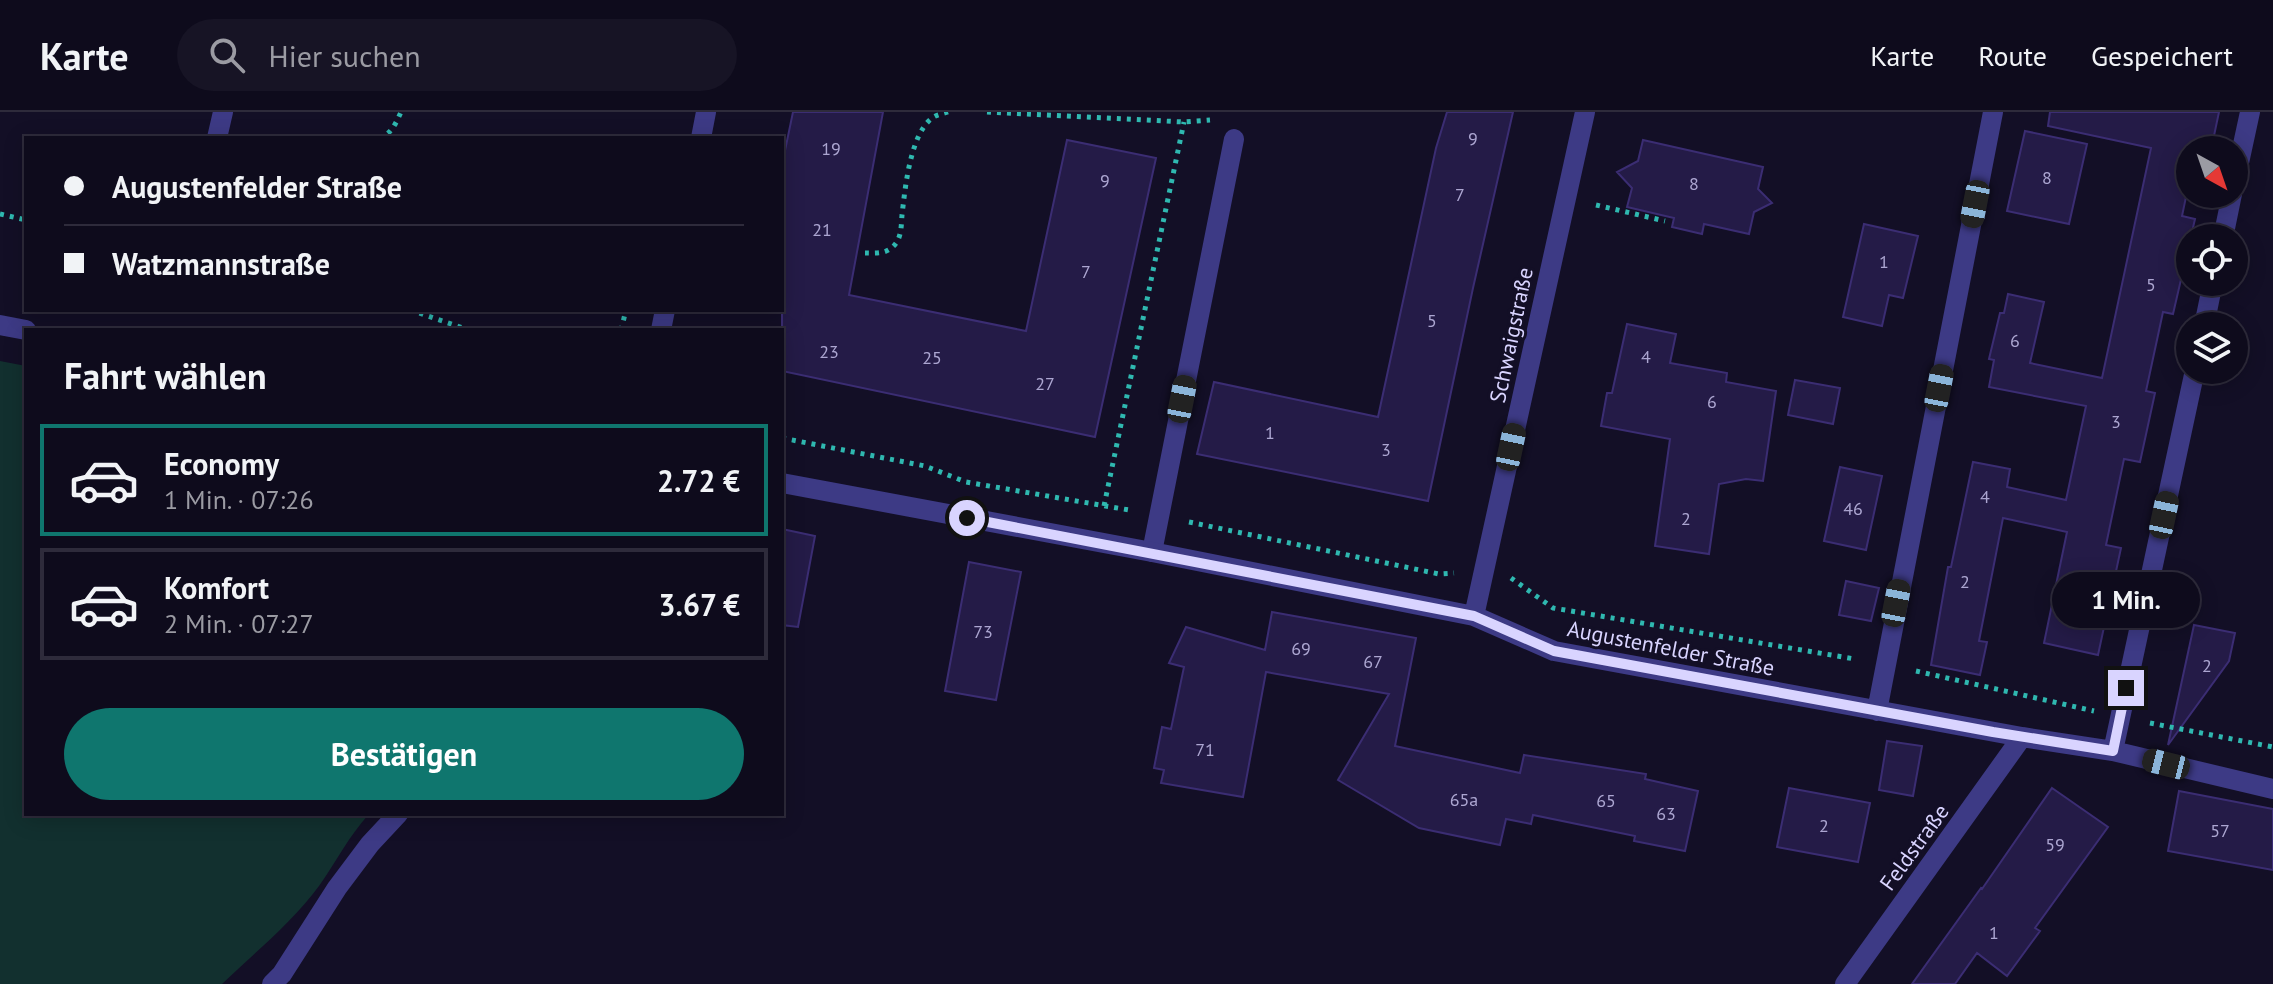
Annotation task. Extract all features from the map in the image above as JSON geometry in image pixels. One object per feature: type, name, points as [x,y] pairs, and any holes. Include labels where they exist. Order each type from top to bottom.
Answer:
[{"type":"street","points":[[217,136],[223,112]]},
{"type":"street","points":[[701,136],[706,112]]},
{"type":"street","name":"Schwaigstraße","points":[[1474,616],[1585,112]]},
{"type":"street","points":[[1877,711],[1993,112]]},
{"type":"street","points":[[2245,136],[2250,112]]},
{"type":"street","points":[[1152,552],[1234,139]]},
{"type":"street","points":[[0,325],[24,330]]},
{"type":"street","points":[[2113,751],[2192,384]]},
{"type":"street","name":"Augustenfelder Straße","points":[[784,483],[1474,616],[1554,651],[2113,751],[2273,789]]},
{"type":"street","name":"Feldstraße","points":[[1845,984],[2022,737]]},
{"type":"street","points":[[272,984],[282,974],[337,888],[370,844],[396,816]]},
{"type":"path","points":[[386,136],[401,112]]},
{"type":"path","points":[[865,253],[890,249],[900,238],[902,211],[919,131],[933,117],[948,112]]},
{"type":"path","points":[[987,112],[1184,122],[1215,119]]},
{"type":"path","points":[[1104,506],[1184,122]]},
{"type":"path","points":[[1565,198],[1665,221]]},
{"type":"path","points":[[0,214],[24,220]]},
{"type":"path","points":[[416,312],[463,328]]},
{"type":"path","points":[[1484,571],[1512,578],[1553,608],[1884,664],[2120,717],[2273,747]]},
{"type":"green space","points":[[0,361],[24,366],[24,816],[367,816],[308,900],[222,984],[0,984]]},
{"type":"building","points":[[793,112],[883,112],[849,295],[1026,331],[1067,140],[1156,158],[1095,437],[784,371],[784,155]]},
{"type":"building","points":[[1447,112],[1513,112],[1428,501],[1197,454],[1214,382],[1378,417],[1436,148]]},
{"type":"building","points":[[2050,112],[2219,112],[2214,136],[2176,136],[2176,208],[2184,208],[2182,216],[2195,219],[2194,224],[2176,224],[2177,296],[2173,314],[2163,312],[2146,391],[2155,393],[2140,462],[2124,459],[2106,545],[2121,548],[2098,655],[2044,643],[2067,532],[2003,518],[1979,641],[1987,642],[1980,675],[1931,665],[1948,567],[1951,567],[1973,462],[2010,469],[2007,487],[2066,500],[2086,406],[1989,387],[1994,360],[1989,359],[2000,313],[2004,313],[2008,294],[2044,302],[2030,363],[2102,378],[2151,148],[2048,126]]},
{"type":"building","points":[[2025,131],[2087,144],[2069,224],[2007,211]]},
{"type":"building","points":[[1643,140],[1763,167],[1758,189],[1772,203],[1754,212],[1749,234],[1704,224],[1702,234],[1672,227],[1674,218],[1627,207],[1632,188],[1617,172],[1638,161]]},
{"type":"building","points":[[1864,224],[1918,236],[1903,298],[1889,295],[1882,326],[1843,317]]},
{"type":"building","points":[[1627,324],[1676,334],[1670,363],[1727,373],[1726,382],[1776,391],[1763,481],[1746,479],[1719,484],[1709,554],[1655,546],[1670,439],[1601,426],[1607,393],[1612,393]]},
{"type":"building","points":[[1795,380],[1840,388],[1833,424],[1788,415]]},
{"type":"building","points":[[1840,467],[1882,476],[1866,550],[1824,541]]},
{"type":"building","points":[[784,529],[815,536],[798,627],[784,625]]},
{"type":"building","points":[[969,562],[1021,572],[996,700],[945,691]]},
{"type":"building","points":[[1846,581],[1879,588],[1871,621],[1839,615]]},
{"type":"building","points":[[1272,612],[1416,638],[1395,746],[1520,773],[1524,755],[1646,774],[1645,779],[1698,791],[1685,851],[1634,841],[1635,836],[1533,815],[1531,824],[1506,819],[1500,845],[1419,828],[1338,780],[1389,694],[1266,672],[1243,797],[1161,783],[1164,770],[1154,768],[1162,727],[1171,729],[1184,667],[1169,663],[1186,627],[1265,650]]},
{"type":"building","points":[[2194,625],[2235,633],[2229,661],[2168,745]]},
{"type":"building","points":[[1887,741],[1922,746],[1913,796],[1879,790]]},
{"type":"building","points":[[1789,788],[1870,803],[1858,862],[1777,847]]},
{"type":"building","points":[[2052,788],[2108,827],[2035,928],[2040,931],[2007,976],[1977,953],[1955,984],[1912,984],[1982,889]]},
{"type":"building","points":[[2179,791],[2273,809],[2273,870],[2168,851]]},
{"type":"route","points":[[967,518],[1474,616],[1554,651],[1993,732],[2113,751],[2126,688]]}]
